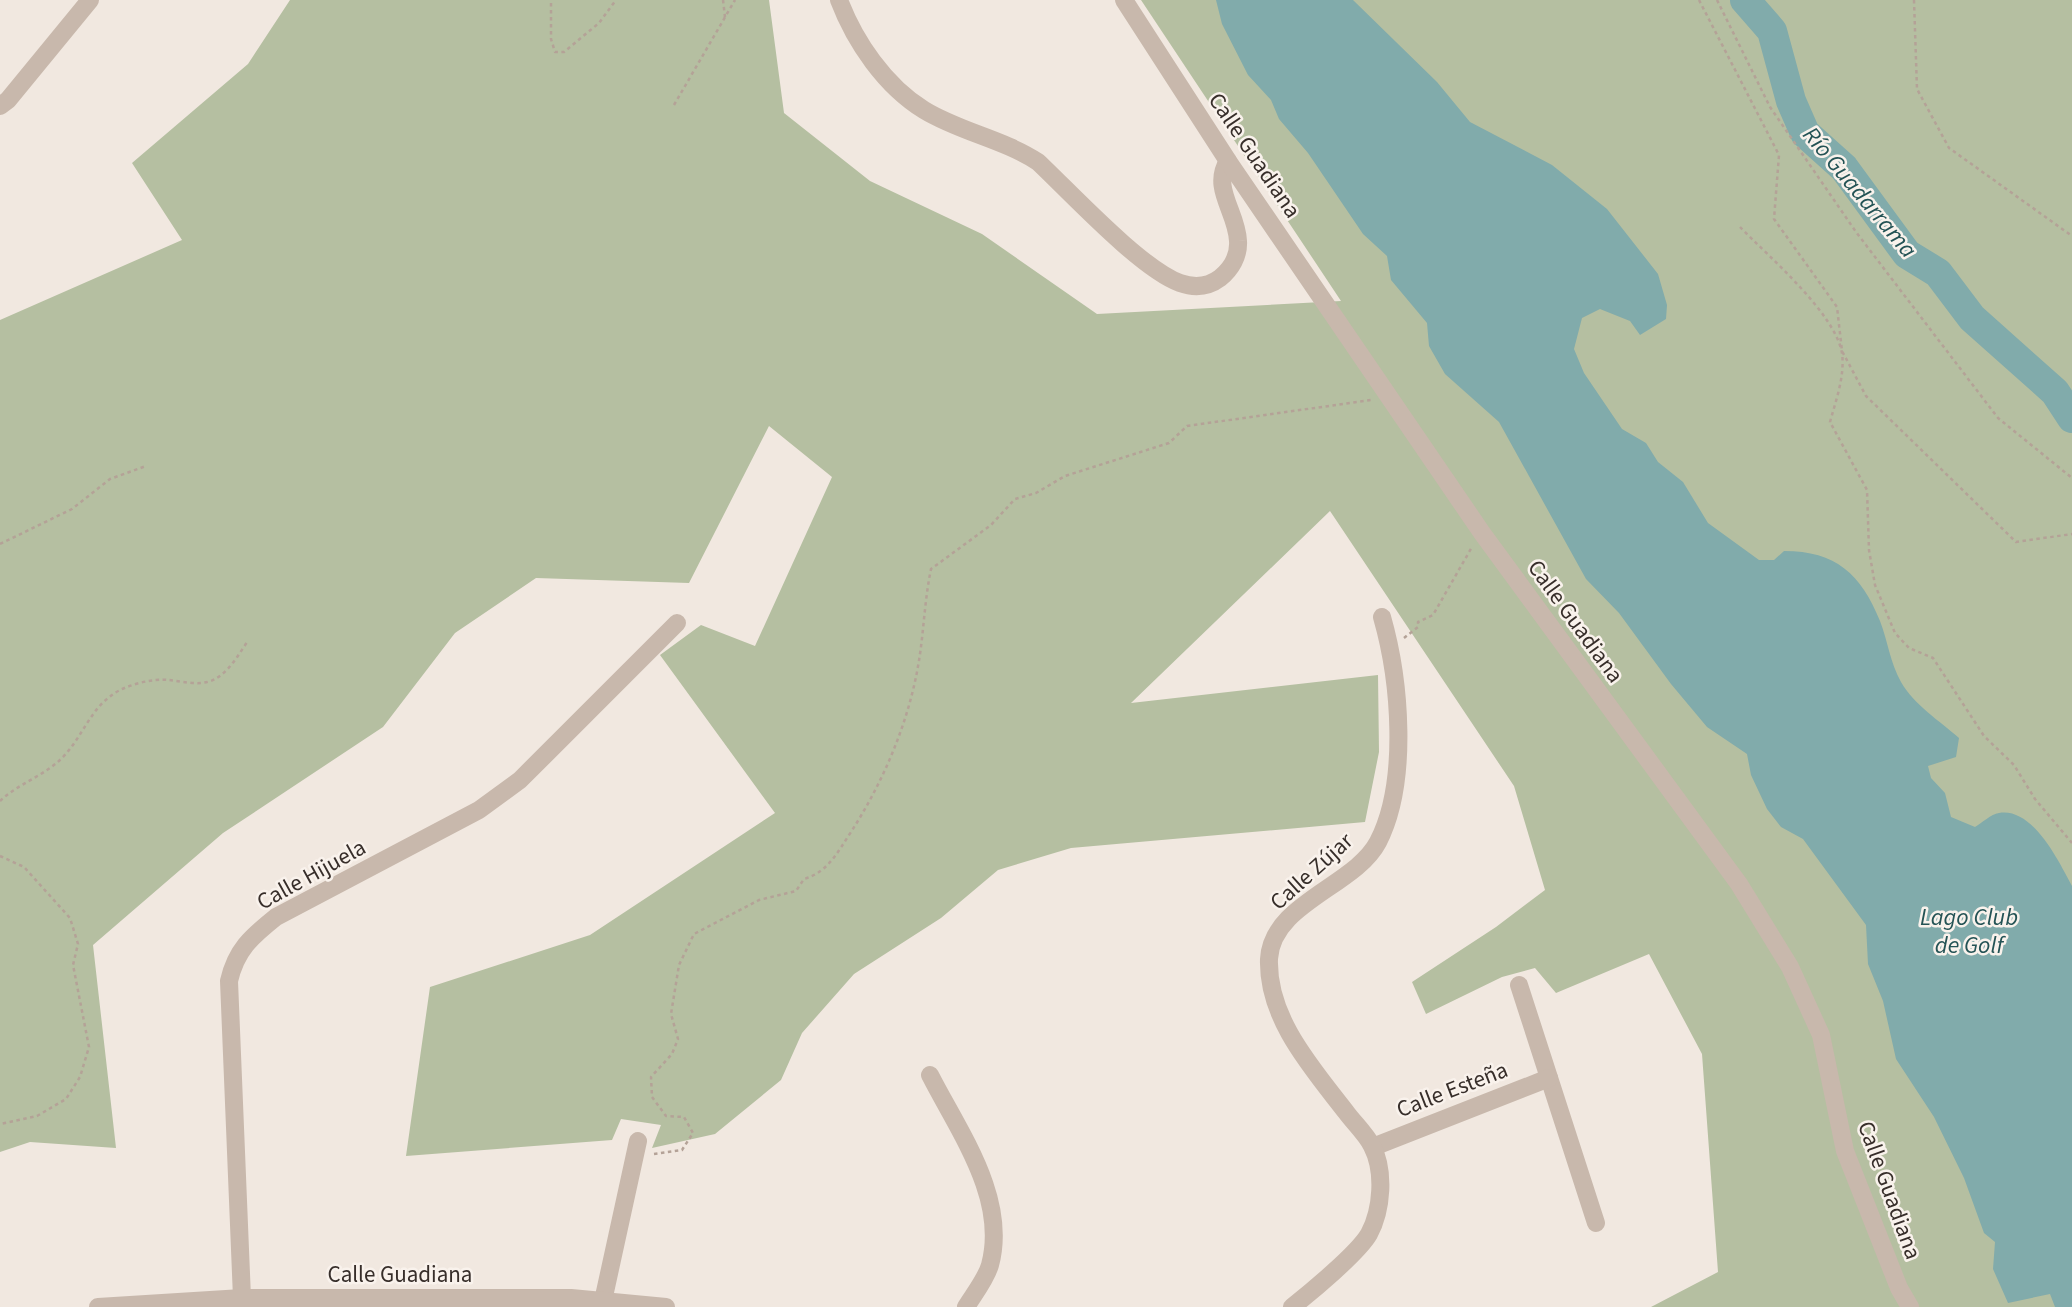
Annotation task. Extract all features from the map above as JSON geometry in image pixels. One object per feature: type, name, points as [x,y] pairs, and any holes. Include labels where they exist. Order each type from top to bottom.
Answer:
[{"type":"street","points":[[0,106],[8,100],[90,0]]},
{"type":"street","points":[[839,0],[871,60],[907,96],[924,110],[1020,150],[1038,162],[1146,263],[1178,282],[1196,287],[1212,284],[1228,271],[1237,255],[1238,240],[1222,189],[1222,172],[1228,161]]},
{"type":"street","name":"Calle Guadiana","points":[[1124,0],[1228,161],[1482,533],[1739,884],[1790,967],[1821,1035],[1845,1151],[1899,1288],[1910,1307]]},
{"type":"street","name":"Calle Zújar","points":[[1292,1307],[1317,1288],[1368,1234],[1380,1198],[1373,1147],[1287,1032],[1270,986],[1269,956],[1280,931],[1299,908],[1344,878],[1378,843],[1395,791],[1396,711],[1390,645],[1382,617]]},
{"type":"street","name":"Calle Hijuela","points":[[242,1298],[229,981],[233,960],[254,935],[276,917],[479,810],[520,780],[677,623]]},
{"type":"street","points":[[1519,985],[1596,1223]]},
{"type":"street","points":[[930,1075],[974,1159],[994,1213],[989,1265],[967,1307]]},
{"type":"street","name":"Calle Esteña","points":[[1373,1147],[1549,1077]]},
{"type":"street","points":[[603,1301],[636,1149]]},
{"type":"street","name":"Calle Guadiana","points":[[98,1307],[242,1298],[273,1303],[603,1301],[666,1307]]},
{"type":"path","points":[[551,4],[551,39],[555,52],[564,52],[599,23],[616,0]]},
{"type":"path","points":[[723,0],[725,21]]},
{"type":"path","points":[[674,105],[735,0]]},
{"type":"path","points":[[1699,0],[1779,155],[1773,219],[1837,307],[1842,351],[1841,379],[1830,422],[1867,491],[1869,550],[1875,585],[1895,634],[1909,648],[1933,658],[1984,736],[2014,765],[2035,799],[2072,842]]},
{"type":"path","points":[[1717,0],[1769,107],[1856,232],[1998,418],[2072,478]]},
{"type":"path","points":[[1914,0],[1917,6],[1917,89],[1949,148],[2072,236]]},
{"type":"path","points":[[1740,227],[1815,302],[1866,396],[2016,542],[2072,534]]},
{"type":"path","points":[[636,1149],[682,1150],[693,1133],[684,1117],[666,1116],[659,1107],[652,1097],[651,1077],[672,1054],[678,1039],[671,1014],[679,965],[694,934],[759,900],[796,891],[803,879],[818,876],[831,863],[871,800],[903,725],[920,656],[931,569],[991,524],[1015,499],[1036,493],[1065,476],[1121,456],[1133,457],[1169,443],[1187,426],[1391,397]]},
{"type":"path","points":[[0,544],[72,509],[110,479],[146,466]]},
{"type":"path","points":[[1390,645],[1411,635],[1418,622],[1433,615],[1466,555],[1482,533]]},
{"type":"path","points":[[0,801],[15,787],[61,758],[90,716],[114,693],[140,683],[168,680],[187,685],[212,680],[221,675],[248,641]]},
{"type":"path","points":[[0,856],[24,867],[70,918],[78,943],[73,965],[89,1047],[80,1077],[66,1099],[37,1116],[0,1124]]},
{"type":"green space","points":[[290,0],[769,0],[784,113],[870,181],[982,234],[1097,314],[1341,301],[1141,0],[2072,0],[2072,1307],[1651,1307],[1718,1272],[1702,1054],[1649,954],[1556,993],[1535,968],[1502,977],[1426,1014],[1412,982],[1496,927],[1545,890],[1514,786],[1330,511],[1131,703],[1378,675],[1379,752],[1365,822],[1071,848],[998,870],[941,918],[854,974],[802,1033],[781,1080],[715,1134],[652,1148],[661,1125],[621,1119],[612,1140],[406,1156],[430,987],[590,935],[775,813],[660,655],[701,625],[755,646],[832,477],[769,426],[689,583],[536,578],[455,633],[383,727],[223,833],[93,945],[116,1148],[30,1142],[0,1152],[0,320],[182,240],[132,163],[248,64]]},
{"type":"water","name":"Lago Club de Golf","points":[[1216,0],[1353,0],[1437,82],[1470,122],[1552,165],[1607,209],[1658,274],[1667,305],[1666,319],[1640,335],[1630,321],[1600,309],[1582,318],[1574,349],[1584,373],[1622,429],[1646,443],[1658,462],[1683,482],[1708,523],[1759,560],[1774,560],[1784,551],[1818,555],[1844,568],[1855,578],[1873,604],[1894,667],[1906,690],[1959,738],[1956,757],[1928,766],[1931,778],[1945,793],[1951,817],[1975,827],[1996,814],[2011,813],[2034,827],[2052,851],[2072,886],[2072,1307],[2055,1307],[2050,1294],[2008,1303],[1993,1269],[1995,1242],[1984,1233],[1964,1178],[1934,1117],[1896,1059],[1883,1001],[1868,964],[1866,925],[1803,839],[1781,827],[1767,809],[1751,775],[1747,754],[1707,727],[1671,684],[1619,613],[1586,579],[1499,422],[1445,374],[1429,346],[1427,323],[1391,280],[1387,256],[1363,234],[1308,153],[1279,119],[1271,100],[1248,75],[1222,24]]},
{"type":"waterway","name":"Río Guadarrama","points":[[1745,0],[1772,31],[1791,101],[1805,133],[1844,168],[1907,254],[1938,273],[1972,318],[2055,392],[2072,418]]}]
